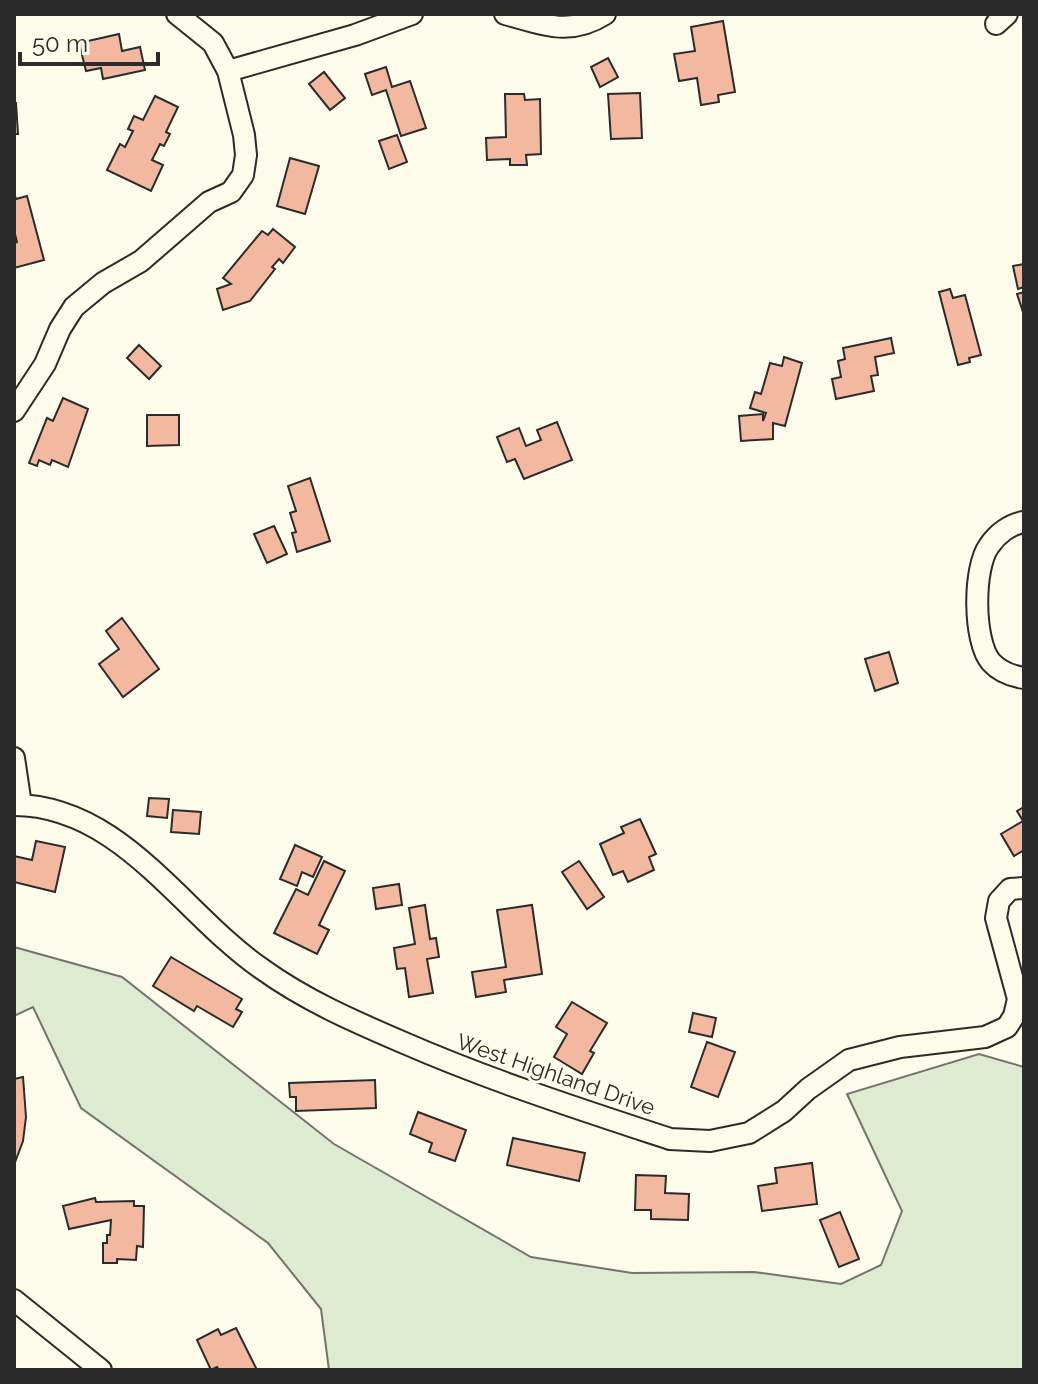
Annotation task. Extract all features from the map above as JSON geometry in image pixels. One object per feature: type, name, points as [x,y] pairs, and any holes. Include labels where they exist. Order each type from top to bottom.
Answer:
[{"type":"street","points":[[14,411],[45,364],[60,329],[74,307],[103,283],[141,261],[209,202],[231,192],[243,175],[246,155],[244,135],[228,71],[213,43],[177,14]]},
{"type":"street","points":[[228,71],[355,35],[412,14]]},
{"type":"street","points":[[505,14],[565,28],[578,28],[605,14]]},
{"type":"street","points":[[1024,522],[1002,532],[987,548],[978,585],[983,646],[990,661],[1004,673],[1024,678]]},
{"type":"street","name":"West Highland Drive","points":[[14,758],[17,805],[55,812],[83,822],[114,839],[259,968],[302,995],[352,1021],[478,1075],[670,1139],[691,1142],[749,1133],[784,1111],[808,1089],[849,1060],[900,1047],[985,1037],[1007,1027],[1014,1016],[1018,999],[996,918],[999,901],[1010,889],[1024,888]]},
{"type":"street","points":[[14,1300],[101,1370]]},
{"type":"green space","points":[[14,947],[122,977],[334,1144],[531,1257],[632,1273],[754,1272],[841,1284],[881,1265],[902,1211],[847,1094],[979,1054],[1024,1067],[1024,1370],[329,1370],[321,1309],[268,1243],[81,1108],[33,1007],[14,1016]]},
{"type":"building","points":[[723,21],[735,92],[718,95],[719,102],[701,105],[697,78],[679,81],[674,54],[695,51],[691,27]]},
{"type":"building","points":[[119,34],[122,51],[140,47],[145,70],[103,79],[101,68],[86,71],[79,43]]},
{"type":"building","points":[[608,58],[618,77],[600,87],[591,67]]},
{"type":"building","points":[[386,67],[392,87],[410,81],[426,128],[401,136],[386,90],[372,95],[365,74]]},
{"type":"building","points":[[324,72],[345,98],[330,110],[309,84]]},
{"type":"building","points":[[640,93],[642,138],[611,139],[608,94]]},
{"type":"building","points":[[505,94],[524,94],[525,100],[540,99],[541,154],[526,155],[527,165],[510,165],[510,159],[487,160],[486,138],[506,137]]},
{"type":"building","points":[[155,96],[178,107],[166,132],[170,134],[164,146],[160,144],[152,160],[163,165],[151,191],[107,170],[120,144],[125,147],[133,131],[128,129],[134,116],[143,120]]},
{"type":"building","points":[[16,103],[18,134],[14,134]]},
{"type":"building","points":[[397,135],[407,162],[389,169],[379,141]]},
{"type":"building","points":[[290,158],[319,166],[305,214],[277,206]]},
{"type":"building","points":[[14,193],[16,199],[27,196],[44,260],[14,268],[14,243],[17,242]]},
{"type":"building","points":[[273,229],[295,247],[283,263],[279,259],[272,267],[275,269],[250,301],[223,310],[217,289],[231,284],[223,278],[262,231],[268,235]]},
{"type":"building","points":[[1024,264],[1024,287],[1018,289],[1013,266]]},
{"type":"building","points":[[950,289],[953,298],[965,295],[981,355],[958,365],[939,292]]},
{"type":"building","points":[[1024,292],[1024,315],[1017,294]]},
{"type":"building","points":[[891,338],[894,353],[875,357],[878,375],[871,376],[874,391],[836,399],[832,379],[841,377],[838,361],[845,359],[843,348]]},
{"type":"building","points":[[139,345],[161,366],[149,379],[127,358]]},
{"type":"building","points":[[784,357],[802,363],[785,426],[773,423],[773,439],[741,441],[739,416],[763,414],[763,421],[766,413],[750,408],[755,392],[761,394],[770,363],[782,366]]},
{"type":"building","points":[[63,398],[88,409],[68,467],[52,460],[50,465],[39,460],[37,466],[29,463],[47,418],[53,421]]},
{"type":"building","points":[[147,415],[179,415],[179,445],[147,446]]},
{"type":"building","points":[[557,422],[572,460],[524,479],[515,459],[507,462],[497,437],[519,428],[526,446],[541,440],[537,430]]},
{"type":"building","points":[[310,478],[330,541],[297,552],[292,533],[296,532],[290,513],[296,511],[288,486]]},
{"type":"building","points":[[274,526],[287,554],[267,563],[254,534]]},
{"type":"building","points":[[122,618],[159,669],[123,697],[99,664],[119,649],[106,631]]},
{"type":"building","points":[[889,652],[898,683],[875,691],[865,659]]},
{"type":"building","points":[[149,798],[169,799],[167,818],[147,816]]},
{"type":"building","points":[[1024,807],[1024,850],[1014,856],[1001,834],[1023,821],[1017,811]]},
{"type":"building","points":[[173,810],[201,812],[199,834],[171,832]]},
{"type":"building","points":[[640,819],[656,854],[649,857],[654,870],[628,882],[623,871],[613,875],[600,844],[624,833],[621,827]]},
{"type":"building","points":[[36,841],[65,847],[55,892],[14,882],[14,856],[32,860]]},
{"type":"building","points":[[295,845],[322,857],[313,877],[302,872],[297,886],[280,879]]},
{"type":"building","points":[[324,861],[345,871],[319,925],[329,930],[317,954],[274,933],[296,889],[308,895]]},
{"type":"building","points":[[579,861],[604,897],[587,909],[562,872]]},
{"type":"building","points":[[399,884],[402,905],[376,909],[373,888]]},
{"type":"building","points":[[425,905],[430,939],[436,938],[439,957],[427,959],[433,993],[409,997],[405,968],[397,969],[394,948],[415,944],[409,908]]},
{"type":"building","points":[[532,905],[542,974],[504,980],[506,992],[476,997],[472,972],[506,967],[497,910]]},
{"type":"building","points":[[171,957],[242,999],[236,1009],[242,1012],[233,1027],[197,1006],[194,1011],[153,986]]},
{"type":"building","points":[[572,1002],[607,1023],[590,1051],[594,1053],[582,1074],[554,1057],[567,1034],[556,1027]]},
{"type":"building","points":[[693,1013],[716,1018],[712,1037],[689,1032]]},
{"type":"building","points":[[707,1042],[735,1052],[718,1097],[691,1087]]},
{"type":"building","points":[[23,1077],[26,1117],[23,1141],[14,1165],[14,1079]]},
{"type":"building","points":[[375,1080],[376,1108],[296,1111],[296,1097],[290,1097],[289,1083]]},
{"type":"building","points":[[418,1112],[466,1130],[455,1161],[429,1152],[432,1143],[410,1134]]},
{"type":"building","points":[[513,1138],[585,1153],[579,1181],[507,1165]]},
{"type":"building","points":[[812,1163],[817,1204],[762,1211],[758,1186],[777,1183],[775,1168]]},
{"type":"building","points":[[636,1175],[666,1176],[665,1193],[689,1194],[688,1220],[651,1219],[651,1210],[635,1210]]},
{"type":"building","points":[[95,1198],[96,1202],[134,1201],[134,1206],[144,1206],[143,1247],[137,1246],[136,1260],[117,1259],[117,1263],[103,1263],[103,1243],[107,1243],[107,1235],[110,1235],[111,1220],[69,1229],[63,1206]]},
{"type":"building","points":[[840,1212],[859,1259],[839,1267],[820,1220]]},
{"type":"building","points":[[236,1328],[257,1370],[219,1370],[217,1367],[211,1370],[197,1340],[218,1329],[221,1335]]}]
